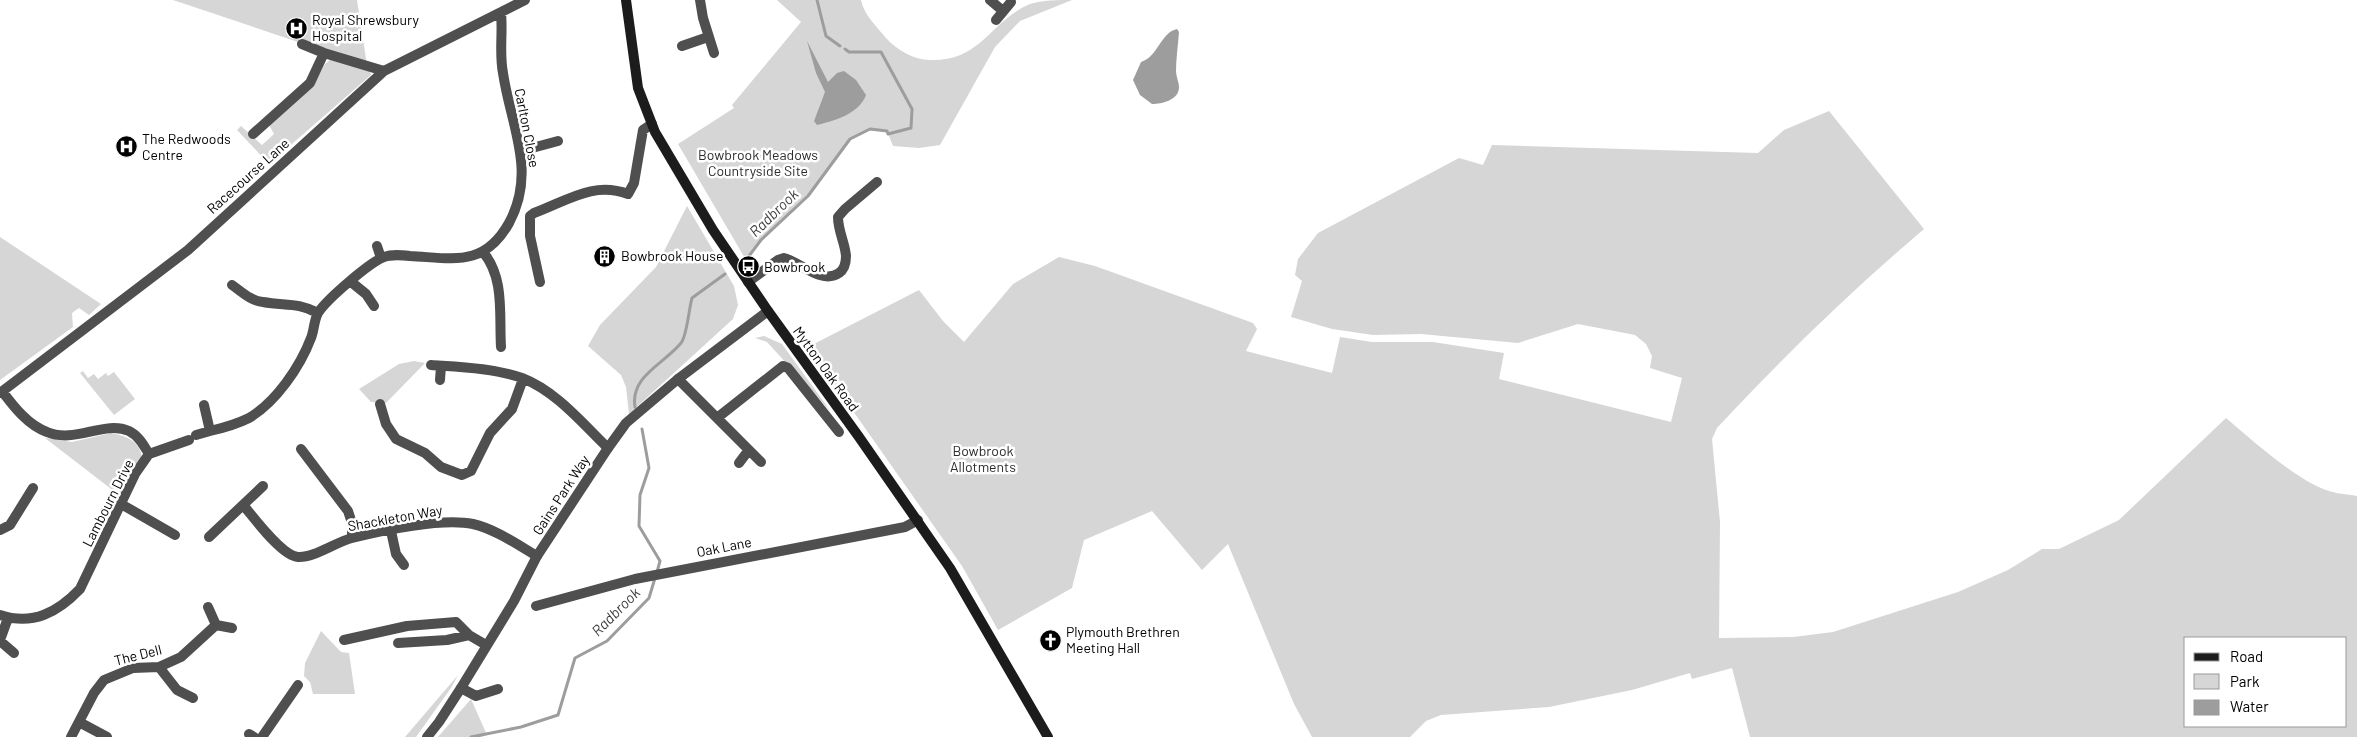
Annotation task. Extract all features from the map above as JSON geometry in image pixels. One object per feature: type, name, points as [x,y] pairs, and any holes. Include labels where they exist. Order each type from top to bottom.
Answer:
[{"type":"main road","name":"Mytton Oak Road","points":[[626,0],[638,88],[652,124],[713,230],[768,312],[918,520],[974,607],[1048,737]]},
{"type":"street","name":"Racecourse Lane","points":[[1,392],[188,250],[384,71],[525,0]]},
{"type":"street","points":[[700,0],[708,37],[714,53]]},
{"type":"street","points":[[990,0],[999,15],[1011,2]]},
{"type":"street","name":"Carlton Close","points":[[381,258],[396,255],[454,260],[475,256],[484,252],[502,234],[518,202],[523,174],[520,151],[503,74],[500,13]]},
{"type":"street","points":[[682,46],[708,37]]},
{"type":"street","points":[[302,44],[324,53],[384,71]]},
{"type":"street","points":[[253,134],[310,83],[324,53]]},
{"type":"street","points":[[540,282],[530,236],[530,216],[598,188],[618,190],[628,194],[634,183],[643,130],[652,124]]},
{"type":"street","points":[[520,151],[558,141]]},
{"type":"street","points":[[748,282],[778,260],[784,258],[822,276],[832,276],[839,273],[845,266],[846,257],[838,217],[849,205],[877,182]]},
{"type":"street","points":[[149,454],[249,418],[274,396],[300,359],[311,339],[318,313],[350,281],[381,258],[377,246]]},
{"type":"street","points":[[484,252],[492,262],[496,272],[495,332],[501,347]]},
{"type":"street","points":[[350,281],[366,294],[374,306]]},
{"type":"street","points":[[232,285],[251,298],[263,302],[304,306],[318,313]]},
{"type":"street","points":[[243,308],[251,298]]},
{"type":"street","name":"Gains Park Way","points":[[427,737],[462,688],[538,556],[608,448],[631,419],[678,379],[768,312]]},
{"type":"street","points":[[440,380],[436,365],[504,373],[523,379],[562,404],[608,448]]},
{"type":"street","points":[[717,418],[783,366],[788,368],[839,432]]},
{"type":"street","points":[[380,404],[386,424],[396,439],[425,453],[441,468],[462,476],[471,471],[490,433],[512,410],[523,379]]},
{"type":"street","points":[[678,379],[761,462]]},
{"type":"street","name":"Lambourn Drive","points":[[1,392],[31,424],[47,432],[62,436],[74,436],[108,428],[130,431],[138,437],[149,454],[135,474],[80,589],[68,602],[53,612],[39,618],[23,620],[4,616]]},
{"type":"street","points":[[204,405],[210,431]]},
{"type":"street","points":[[301,449],[348,511],[352,523],[352,538]]},
{"type":"street","points":[[739,463],[748,451]]},
{"type":"street","points":[[209,537],[263,486]]},
{"type":"street","points":[[0,530],[10,525],[33,488]]},
{"type":"street","points":[[121,504],[175,535]]},
{"type":"street","name":"Shackleton Way","points":[[244,506],[283,549],[298,558],[308,556],[352,538],[440,523],[474,524],[538,556]]},
{"type":"street","name":"Oak Lane","points":[[536,606],[662,573],[905,527],[918,520]]},
{"type":"street","points":[[391,531],[391,556],[404,565]]},
{"type":"street","points":[[208,607],[216,625],[232,628]]},
{"type":"street","points":[[4,616],[0,641],[14,653]]},
{"type":"street","points":[[344,640],[407,626],[456,622],[469,635],[486,645]]},
{"type":"street","name":"The Dell","points":[[71,737],[94,693],[104,680],[133,668],[159,667],[181,657],[216,625]]},
{"type":"street","points":[[398,643],[447,640],[469,635]]},
{"type":"street","points":[[159,667],[177,690],[192,698]]},
{"type":"street","points":[[262,737],[298,685]]},
{"type":"street","points":[[462,688],[476,696],[498,688]]},
{"type":"street","points":[[79,722],[107,737]]},
{"type":"green space","name":"Royal Shrewsbury Hospital","points":[[173,0],[357,0],[367,65]]},
{"type":"green space","name":"Bowbrook Meadows Countryside Site","points":[[777,0],[861,0],[868,16],[890,42],[912,56],[930,60],[948,59],[962,54],[974,47],[1016,11],[1030,4],[1045,1],[1072,0],[1020,21],[995,47],[940,145],[919,148],[893,146],[887,131],[870,129],[850,139],[808,196],[761,240],[746,260],[678,144],[734,108],[732,105],[801,22]]},
{"type":"green space","points":[[331,59],[370,69],[371,75],[269,164],[237,130],[241,126],[262,145],[274,134],[269,125],[313,86],[325,64]]},
{"type":"green space","name":"Bowbrook Allotments","points":[[1829,111],[1924,229],[1817,326],[1717,428],[1712,439],[1720,522],[1719,638],[1793,637],[1833,632],[1958,592],[2008,570],[2042,549],[2059,549],[2119,520],[2226,418],[2274,458],[2314,485],[2330,491],[2357,496],[2357,737],[1750,737],[1732,668],[1692,679],[1690,673],[1632,690],[1549,707],[1441,715],[1426,721],[1410,737],[1312,737],[1294,704],[1228,544],[1202,570],[1152,511],[1084,540],[1072,588],[998,630],[962,566],[808,347],[919,290],[943,321],[964,342],[1013,284],[1059,257],[1095,266],[1253,323],[1257,329],[1246,351],[1332,373],[1340,337],[1372,342],[1433,342],[1504,353],[1499,379],[1671,422],[1682,378],[1650,368],[1652,356],[1646,344],[1635,335],[1578,324],[1518,343],[1421,334],[1373,335],[1332,329],[1291,317],[1302,281],[1295,275],[1298,259],[1318,233],[1459,158],[1483,165],[1492,145],[1758,153],[1784,130]]},
{"type":"green space","points":[[687,206],[734,286],[738,305],[733,319],[629,414],[626,387],[621,375],[588,346],[600,325],[656,267]]},
{"type":"green space","points":[[0,237],[101,304],[89,315],[79,308],[72,313],[73,327],[0,380]]},
{"type":"green space","points":[[764,336],[782,344],[831,412],[767,342],[755,338]]},
{"type":"green space","points":[[414,361],[425,363],[386,403],[371,402],[359,389],[399,364]]},
{"type":"green space","points":[[83,371],[88,378],[94,374],[98,379],[106,373],[108,376],[114,372],[135,399],[114,415],[80,373]]},
{"type":"green space","points":[[111,433],[135,443],[142,457],[119,495],[45,438],[72,442]]},
{"type":"green space","points":[[321,631],[341,652],[349,653],[355,694],[313,694],[310,682],[304,676],[305,663]]},
{"type":"green space","points":[[458,675],[416,737],[405,737]]},
{"type":"green space","points":[[471,699],[487,735],[481,737],[438,737]]},
{"type":"water","points":[[1177,29],[1179,32],[1176,71],[1179,85],[1178,91],[1169,100],[1152,104],[1140,95],[1133,80],[1141,62],[1151,55],[1171,31]]},
{"type":"water","points":[[807,41],[828,82],[837,73],[844,71],[856,80],[866,95],[863,102],[852,112],[838,119],[817,125],[814,121],[825,92],[816,73]]},
{"type":"waterway","name":"Radbrook","points":[[817,0],[826,36],[840,46]]},
{"type":"waterway","name":"Radbrook","points":[[746,260],[761,240],[808,196],[850,139],[870,129],[887,131],[888,134],[911,128],[912,109],[881,52],[849,52],[845,49]]},
{"type":"waterway","name":"Radbrook","points":[[635,407],[635,396],[643,379],[681,343],[692,298],[725,274]]},
{"type":"waterway","name":"Radbrook","points":[[642,429],[649,468],[640,495],[639,526],[660,561],[657,572]]},
{"type":"waterway","name":"Radbrook","points":[[471,737],[521,727],[558,715],[575,658],[607,641],[649,598],[655,578]]},
{"type":"place","name":"Royal Shrewsbury Hospital","points":[[296,28]]},
{"type":"place","name":"The Redwoods Centre","points":[[126,147]]},
{"type":"place","name":"Bowbrook House","points":[[605,256]]},
{"type":"place","name":"Bowbrook","points":[[748,267]]},
{"type":"place","name":"Plymouth Brethren Meeting Hall","points":[[1050,640]]}]
